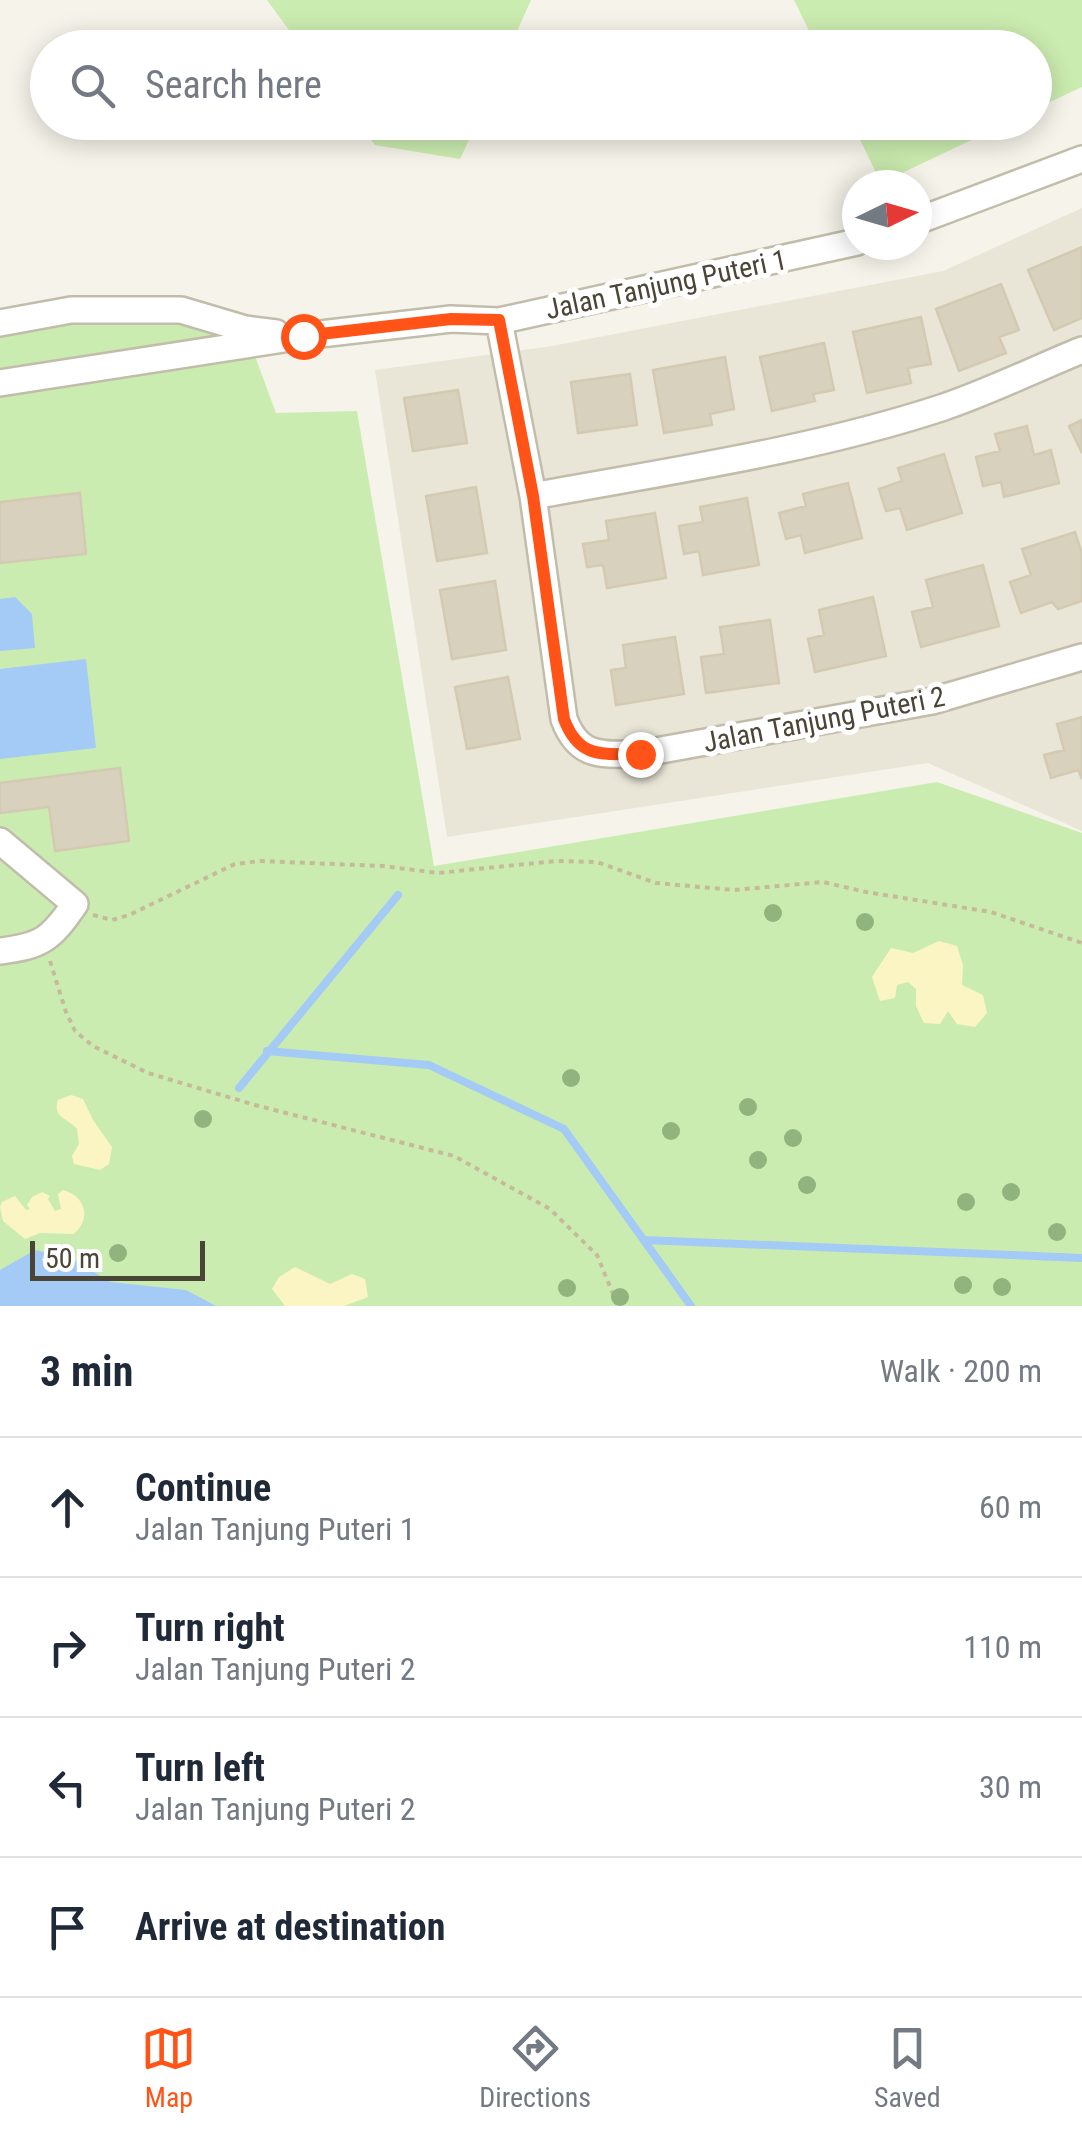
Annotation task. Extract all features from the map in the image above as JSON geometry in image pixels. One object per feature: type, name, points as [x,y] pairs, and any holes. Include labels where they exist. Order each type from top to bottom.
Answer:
[{"type":"street","points":[[932,215],[1082,159]]},
{"type":"street","name":"Jalan Tanjung Puteri 1","points":[[0,383],[303,336],[451,319],[499,320],[842,245]]},
{"type":"street","points":[[0,323],[71,310],[181,310],[245,330],[303,336]]},
{"type":"street","name":"Jalan Tanjung Puteri 2","points":[[499,320],[533,496],[564,719],[571,738],[584,749],[600,754],[640,754],[932,701],[1082,657]]},
{"type":"street","points":[[533,496],[763,453],[891,421],[942,407],[1082,350]]},
{"type":"street","points":[[0,841],[75,904],[43,943],[0,952]]},
{"type":"path","points":[[75,904],[97,917],[112,920],[129,916],[235,864],[260,861],[382,866],[438,873],[557,861],[597,862],[656,883],[734,890],[823,882],[991,912],[1082,942]]},
{"type":"path","points":[[43,943],[66,1012],[76,1031],[93,1046],[148,1073],[454,1156],[550,1210],[597,1255],[618,1306]]},
{"type":"shaded area","points":[[1082,208],[1082,831],[928,763],[447,837],[375,370],[552,346],[943,271]]},
{"type":"green space","points":[[267,0],[531,0],[518,30],[289,30]]},
{"type":"green space","points":[[794,0],[1082,0],[1082,87],[1052,101],[1052,30],[809,30]]},
{"type":"green space","points":[[371,140],[469,140],[460,159],[375,145]]},
{"type":"green space","points":[[860,140],[971,140],[908,170],[875,170]]},
{"type":"green space","points":[[71,310],[245,329],[276,413],[357,411],[434,866],[937,782],[1082,833],[1082,1306],[0,1306],[0,323]]},
{"type":"sand","points":[[939,941],[957,946],[963,965],[962,985],[983,995],[987,1013],[975,1027],[957,1024],[948,1011],[940,1024],[924,1023],[916,1006],[916,989],[908,982],[897,985],[895,998],[880,1001],[872,977],[891,948],[913,953]]},
{"type":"sand","points":[[71,1095],[83,1099],[112,1147],[109,1164],[100,1170],[74,1164],[72,1156],[79,1144],[77,1129],[57,1111],[58,1100]]},
{"type":"sand","points":[[63,1190],[77,1197],[84,1208],[83,1221],[74,1234],[40,1233],[25,1239],[3,1221],[2,1202],[15,1196],[26,1210],[30,1209],[27,1205],[32,1197],[42,1192],[50,1196],[55,1211],[61,1209],[58,1194]]},
{"type":"sand","points":[[295,1267],[330,1284],[352,1274],[365,1279],[368,1297],[344,1306],[285,1306],[272,1289],[279,1277]]},
{"type":"water","points":[[15,597],[32,614],[35,648],[0,651],[0,599]]},
{"type":"water","points":[[86,659],[96,748],[0,759],[0,669]]},
{"type":"water","points":[[35,1250],[70,1258],[111,1282],[186,1290],[216,1306],[0,1306],[0,1270]]},
{"type":"building","points":[[1082,247],[1082,318],[1054,330],[1028,270]]},
{"type":"building","points":[[1001,284],[1019,330],[999,337],[1006,353],[959,371],[936,309]]},
{"type":"building","points":[[921,317],[931,364],[908,368],[911,383],[867,393],[853,332]]},
{"type":"building","points":[[824,343],[834,390],[813,394],[815,401],[772,411],[760,357]]},
{"type":"building","points":[[725,357],[734,409],[710,414],[712,425],[664,433],[653,370]]},
{"type":"building","points":[[630,374],[637,425],[578,433],[571,382]]},
{"type":"building","points":[[458,390],[467,443],[413,451],[404,398]]},
{"type":"building","points":[[1082,420],[1082,453],[1069,426]]},
{"type":"building","points":[[1027,426],[1034,455],[1051,450],[1059,483],[1004,497],[1001,482],[983,486],[976,457],[1000,451],[995,434]]},
{"type":"building","points":[[944,454],[962,513],[907,530],[900,508],[886,511],[879,489],[902,481],[898,468]]},
{"type":"building","points":[[848,483],[862,538],[805,553],[801,535],[786,539],[779,513],[806,506],[803,494]]},
{"type":"building","points":[[476,487],[487,553],[437,561],[426,496]]},
{"type":"building","points":[[80,493],[86,554],[0,563],[0,502]]},
{"type":"building","points":[[747,498],[759,565],[703,575],[699,551],[684,554],[679,526],[703,522],[700,507]]},
{"type":"building","points":[[655,513],[666,578],[607,588],[603,565],[587,567],[583,544],[609,540],[606,521]]},
{"type":"building","points":[[1075,532],[1082,554],[1082,601],[1058,609],[1052,602],[1021,613],[1010,582],[1031,575],[1022,549]]},
{"type":"building","points":[[983,565],[999,626],[921,647],[912,612],[933,607],[926,580]]},
{"type":"building","points":[[495,581],[506,650],[452,659],[440,590]]},
{"type":"building","points":[[873,597],[886,656],[815,672],[808,639],[824,635],[819,610]]},
{"type":"building","points":[[770,620],[779,683],[706,693],[701,657],[724,654],[720,627]]},
{"type":"building","points":[[675,637],[684,694],[616,705],[611,670],[626,668],[623,645]]},
{"type":"building","points":[[508,677],[520,739],[467,749],[455,687]]},
{"type":"building","points":[[1082,717],[1082,779],[1078,770],[1051,778],[1044,755],[1064,750],[1057,724]]},
{"type":"building","points":[[120,768],[129,841],[55,851],[49,807],[0,813],[0,783]]},
{"type":"waterway","points":[[239,1088],[398,895]]},
{"type":"waterway","points":[[267,1051],[429,1065],[564,1129],[691,1306]]},
{"type":"waterway","points":[[644,1240],[1082,1258]]},
{"type":"route","points":[[303,336],[451,319],[499,320],[533,496],[564,719],[571,738],[584,749],[600,754],[640,754]]}]
